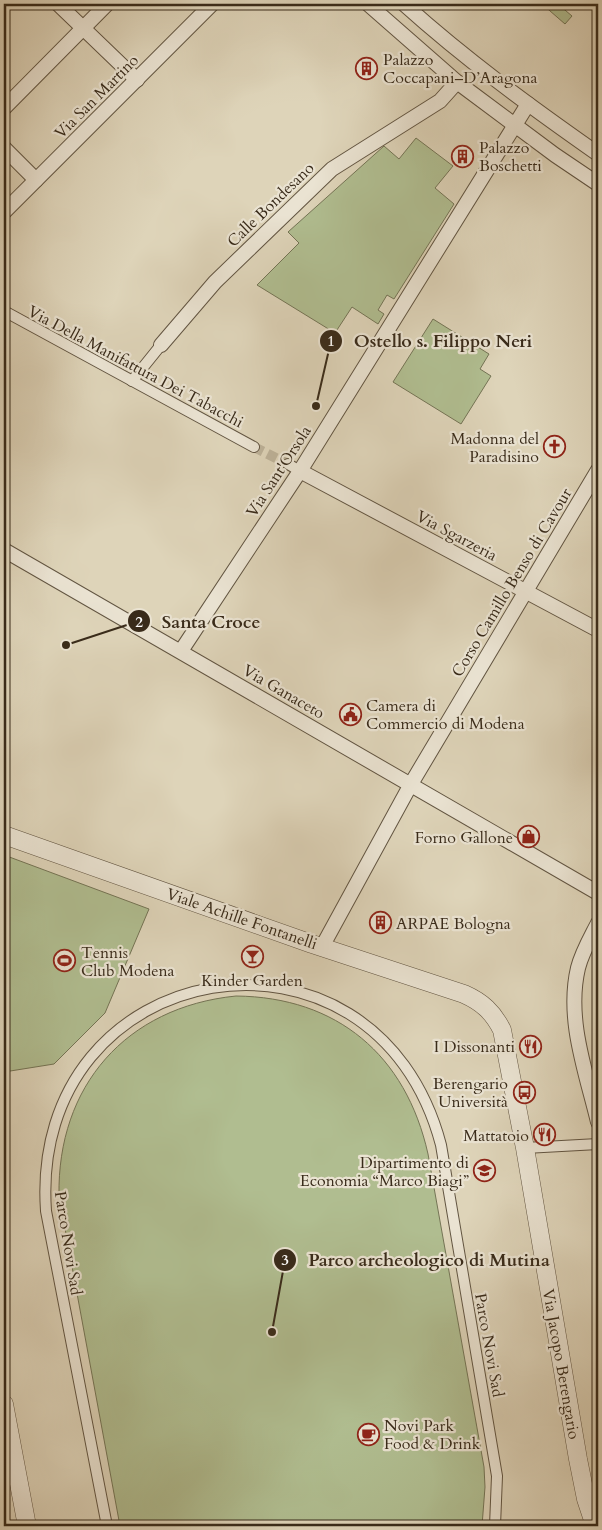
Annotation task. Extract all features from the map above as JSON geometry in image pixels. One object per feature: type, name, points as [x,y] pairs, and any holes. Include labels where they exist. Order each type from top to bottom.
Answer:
[{"type":"street","points":[[58,4],[137,80]]},
{"type":"street","points":[[4,108],[107,4]]},
{"type":"street","name":"Via San Martino","points":[[4,212],[212,4]]},
{"type":"street","points":[[368,4],[457,82],[598,184]]},
{"type":"street","points":[[404,4],[430,27],[528,104],[598,154]]},
{"type":"street","name":"Calle Bondesano","points":[[132,381],[215,282],[332,169],[440,101],[457,82]]},
{"type":"street","name":"Via Sant'Orsola","points":[[181,652],[294,468],[528,104]]},
{"type":"street","points":[[4,148],[36,180]]},
{"type":"street","name":"Via Della Manifattura Dei Tabacchi","points":[[4,312],[254,446]]},
{"type":"street","name":"Via Sgarzeria","points":[[294,468],[598,630]]},
{"type":"street","name":"Corso Camillo Benso di Cavour","points":[[322,947],[411,784],[598,470]]},
{"type":"street","name":"Via Ganaceto","points":[[4,550],[598,892]]},
{"type":"street","name":"Viale Achille Fontanelli","points":[[4,834],[322,947],[464,994],[479,1002]]},
{"type":"street","points":[[598,922],[579,967],[574,1009],[577,1035],[598,1122]]},
{"type":"street","name":"Parco Novi Sad","points":[[107,1526],[46,1211],[45,1170],[52,1132],[58,1114],[74,1081],[96,1051],[124,1025],[156,1006],[181,995],[213,987],[253,985],[293,990],[312,996],[335,1006],[365,1024],[385,1041],[408,1068],[429,1105],[442,1145],[497,1476],[495,1526]]},
{"type":"street","name":"Via Jacopo Berengario","points":[[479,1002],[492,1014],[502,1030],[525,1148],[580,1473],[595,1526]]},
{"type":"street","points":[[525,1148],[598,1144]]},
{"type":"street","points":[[4,1404],[26,1526]]},
{"type":"green space","points":[[542,4],[577,4],[559,5],[572,16],[565,24]]},
{"type":"green space","points":[[416,138],[453,166],[435,188],[454,204],[394,299],[387,295],[378,310],[384,314],[378,324],[352,307],[335,333],[257,285],[299,243],[288,232],[384,146],[399,159]]},
{"type":"green space","points":[[433,319],[489,354],[480,369],[491,376],[461,424],[393,382]]},
{"type":"green space","name":"Tennis Club Modena","points":[[4,855],[149,909],[105,1013],[54,1064],[4,1072]]},
{"type":"green space","points":[[236,996],[272,999],[306,1007],[335,1020],[362,1038],[384,1061],[403,1088],[418,1119],[428,1154],[484,1467],[485,1487],[482,1526],[120,1526],[59,1196],[62,1156],[70,1120],[85,1087],[106,1059],[131,1035],[162,1016],[197,1003]]},
{"type":"tunnel","points":[[254,447],[288,464]]},
{"type":"place","name":"Palazzo Coccapani–D’Aragona","points":[[367,68]]},
{"type":"place","name":"Palazzo Boschetti","points":[[463,156]]},
{"type":"place","name":"Ostello s. Filippo Neri","points":[[316,406]]},
{"type":"place","name":"Madonna del Paradisino","points":[[555,447]]},
{"type":"place","name":"Santa Croce","points":[[66,645]]},
{"type":"place","name":"Camera di Commercio di Modena","points":[[350,714]]},
{"type":"place","name":"Forno Gallone","points":[[529,837]]},
{"type":"place","name":"ARPAE Bologna","points":[[380,923]]},
{"type":"place","name":"Kinder Garden","points":[[252,956]]},
{"type":"place","name":"Tennis Club Modena","points":[[65,961]]},
{"type":"place","name":"I Dissonanti","points":[[531,1046]]},
{"type":"place","name":"Berengario Università","points":[[524,1092]]},
{"type":"place","name":"Mattatoio","points":[[545,1135]]},
{"type":"place","name":"Dipartimento di Economia “Marco Biagi”","points":[[485,1171]]},
{"type":"place","name":"Parco archeologico di Mutina","points":[[272,1332]]},
{"type":"place","name":"Novi Park Food & Drink","points":[[368,1434]]}]
